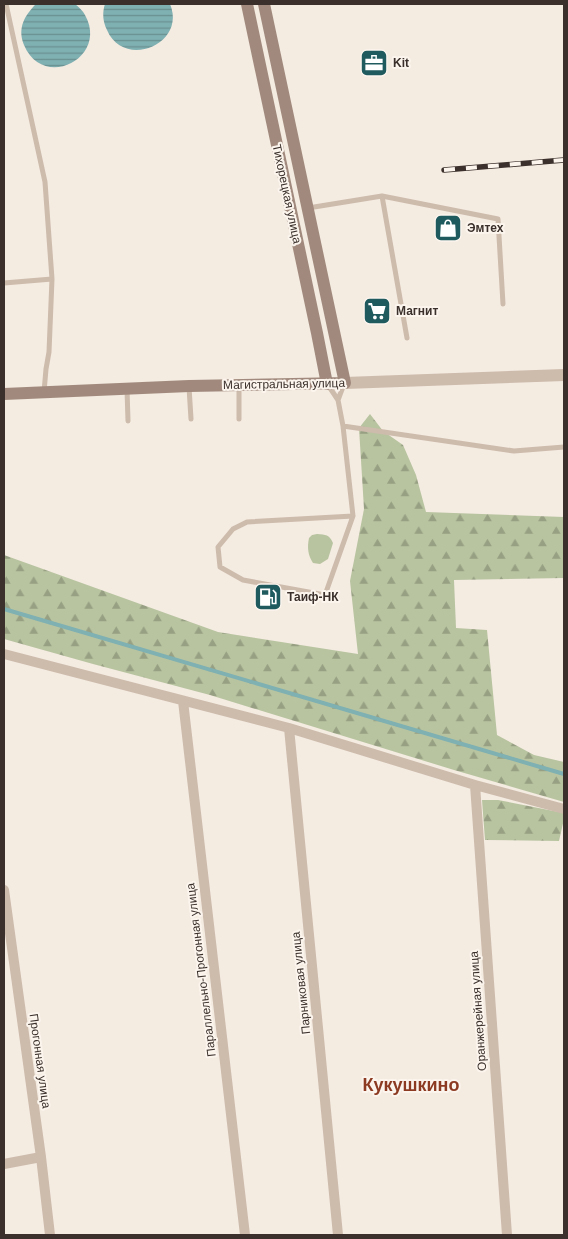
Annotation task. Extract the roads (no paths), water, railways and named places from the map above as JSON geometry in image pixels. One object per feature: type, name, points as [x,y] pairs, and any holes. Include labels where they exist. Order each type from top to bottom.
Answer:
[{"type":"main road","name":"Тихорецкая улица","points":[[247,4],[327,384]]},
{"type":"main road","name":"Тихорецкая улица","points":[[264,4],[345,383]]},
{"type":"main road","name":"Магистральная улица","points":[[4,394],[188,386],[345,383]]},
{"type":"street","name":"Магистральная улица","points":[[345,383],[564,375]]},
{"type":"street","points":[[4,654],[289,728],[475,785],[564,809]]},
{"type":"street","name":"Параллельно-Прогонная улица","points":[[183,701],[245,1235]]},
{"type":"street","name":"Парниковая улица","points":[[289,728],[338,1235]]},
{"type":"street","name":"Оранжерейная улица","points":[[475,785],[507,1235]]},
{"type":"street","name":"Прогонная улица","points":[[4,890],[50,1235]]},
{"type":"street","points":[[4,1164],[41,1157]]},
{"type":"lane","points":[[6,4],[45,182],[52,279],[49,352],[44,392]]},
{"type":"lane","points":[[382,196],[407,338]]},
{"type":"lane","points":[[307,208],[382,196],[498,219],[503,304]]},
{"type":"lane","points":[[4,283],[52,279]]},
{"type":"lane","points":[[338,400],[345,383]]},
{"type":"lane","points":[[327,384],[338,400],[343,426],[353,516],[325,595],[243,580],[220,567],[218,548],[233,529],[247,522],[353,516]]},
{"type":"lane","points":[[188,386],[191,418]]},
{"type":"lane","points":[[239,386],[239,419]]},
{"type":"lane","points":[[128,389],[128,421]]},
{"type":"lane","points":[[343,426],[514,451],[564,447]]},
{"type":"water","points":[[36,4],[75,4],[81,9],[90,31],[88,44],[81,56],[71,63],[58,67],[45,66],[33,59],[24,45],[21,33],[23,22]]},
{"type":"water","points":[[105,4],[170,4],[173,18],[170,31],[162,40],[151,47],[139,50],[126,48],[115,42],[107,30],[103,17]]},
{"type":"waterway","points":[[4,609],[564,774]]},
{"type":"railway","points":[[444,170],[564,160]]},
{"type":"place","name":"Kit","points":[[374,63]]},
{"type":"place","name":"Эмтех","points":[[448,228]]},
{"type":"place","name":"Магнит","points":[[377,311]]},
{"type":"place","name":"Таиф-НК","points":[[268,597]]},
{"type":"district","name":"Кукушкино","points":[[411,1085]]}]
